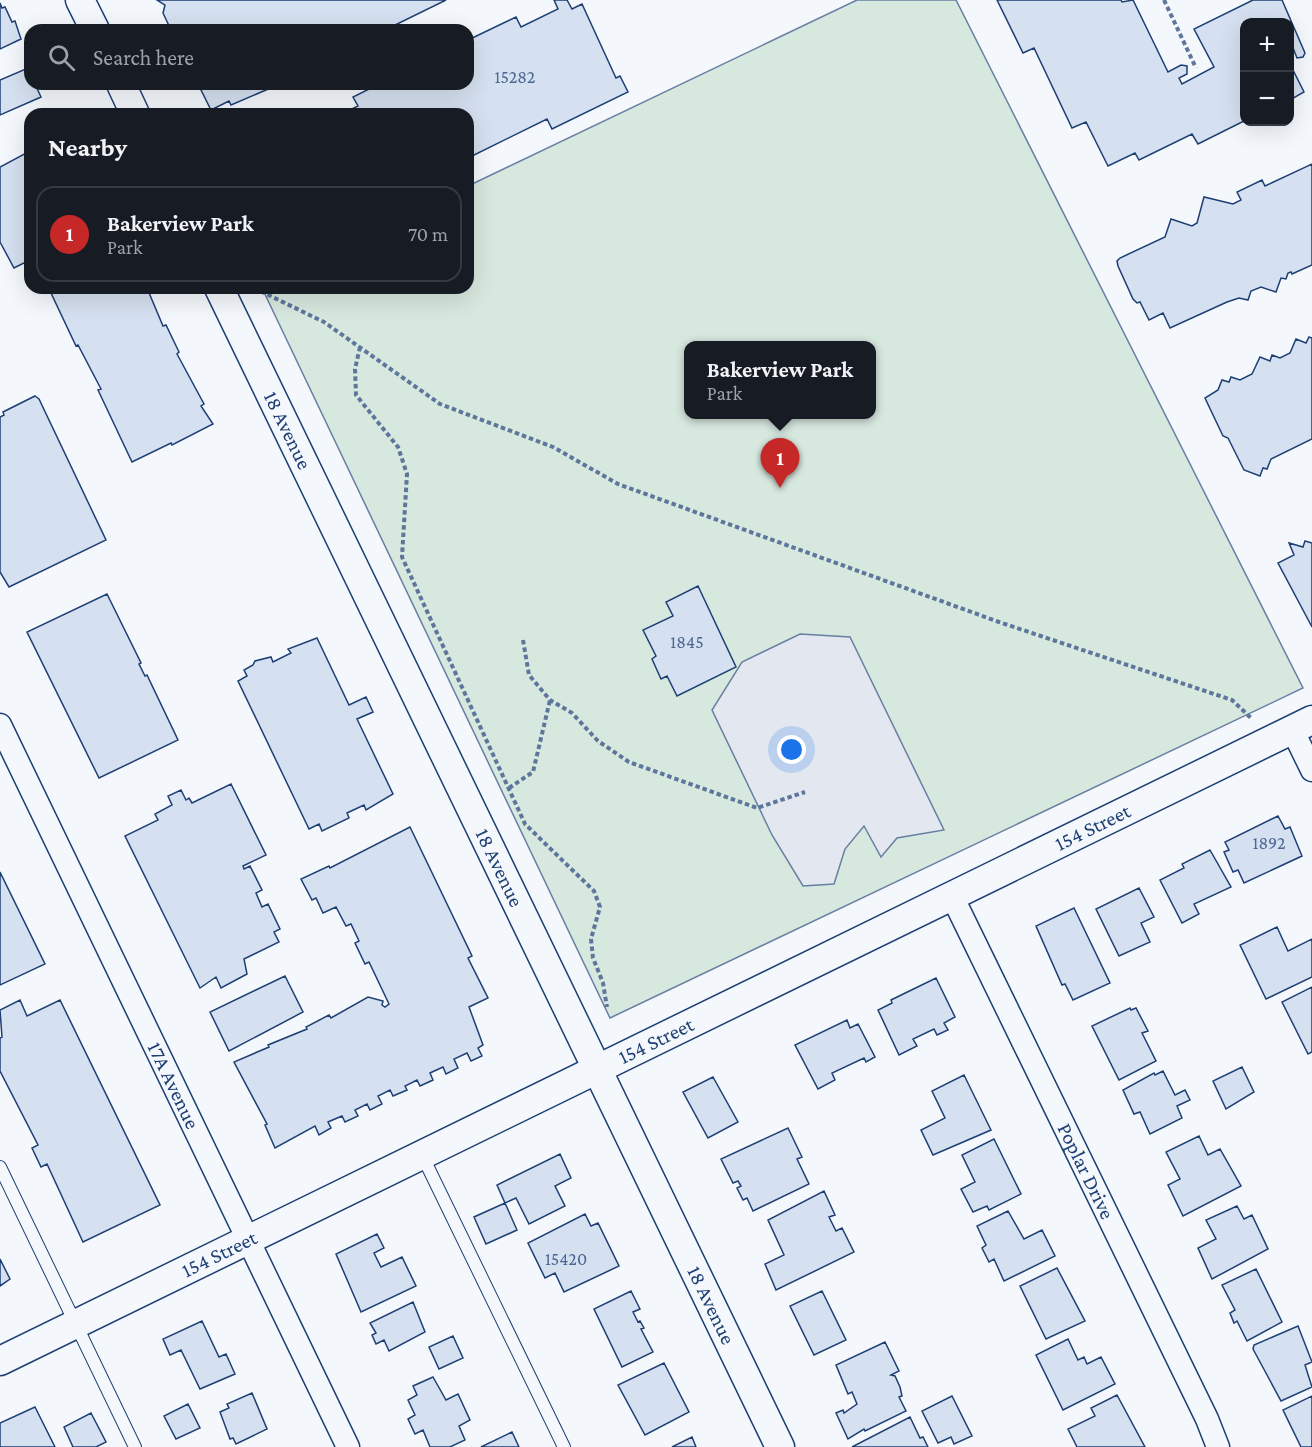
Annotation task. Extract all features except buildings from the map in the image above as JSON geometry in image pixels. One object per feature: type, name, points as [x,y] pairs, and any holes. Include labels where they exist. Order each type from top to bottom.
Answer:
[{"type":"street","points":[[80,0],[92,24]]},
{"type":"street","points":[[124,90],[132,108]]},
{"type":"street","name":"18 Avenue","points":[[222,294],[780,1447]]},
{"type":"street","name":"17A Avenue","points":[[0,725],[348,1447]]},
{"type":"street","points":[[1302,725],[1312,770]]},
{"type":"street","name":"154 Street","points":[[0,1361],[1302,725]]},
{"type":"street","name":"Poplar Drive","points":[[952,896],[1208,1419],[1218,1447]]},
{"type":"lane","points":[[422,1155],[564,1447]]},
{"type":"lane","points":[[0,1167],[135,1447]]},
{"type":"path","points":[[1164,0],[1196,68]]},
{"type":"path","points":[[266,294],[324,322],[440,404],[553,447],[618,484],[999,621],[1232,700],[1249,715],[1255,725]]},
{"type":"path","points":[[360,347],[355,369],[356,395],[398,447],[407,474],[402,557],[525,824],[594,891],[600,907],[591,939],[593,958],[603,983],[607,1007]]},
{"type":"path","points":[[523,640],[530,675],[550,700],[572,713],[598,741],[629,762],[757,808],[805,792]]},
{"type":"path","points":[[509,788],[533,772],[550,700]]},
{"type":"shaded area","points":[[857,0],[956,0],[1303,688],[610,1018],[265,294],[474,294],[474,183]]},
{"type":"shaded area","points":[[800,634],[850,637],[944,830],[897,838],[881,857],[864,826],[845,849],[834,884],[803,886],[772,835],[712,710],[742,662]]},
{"type":"place","name":"Bakerview Park","points":[[780,488]]}]
